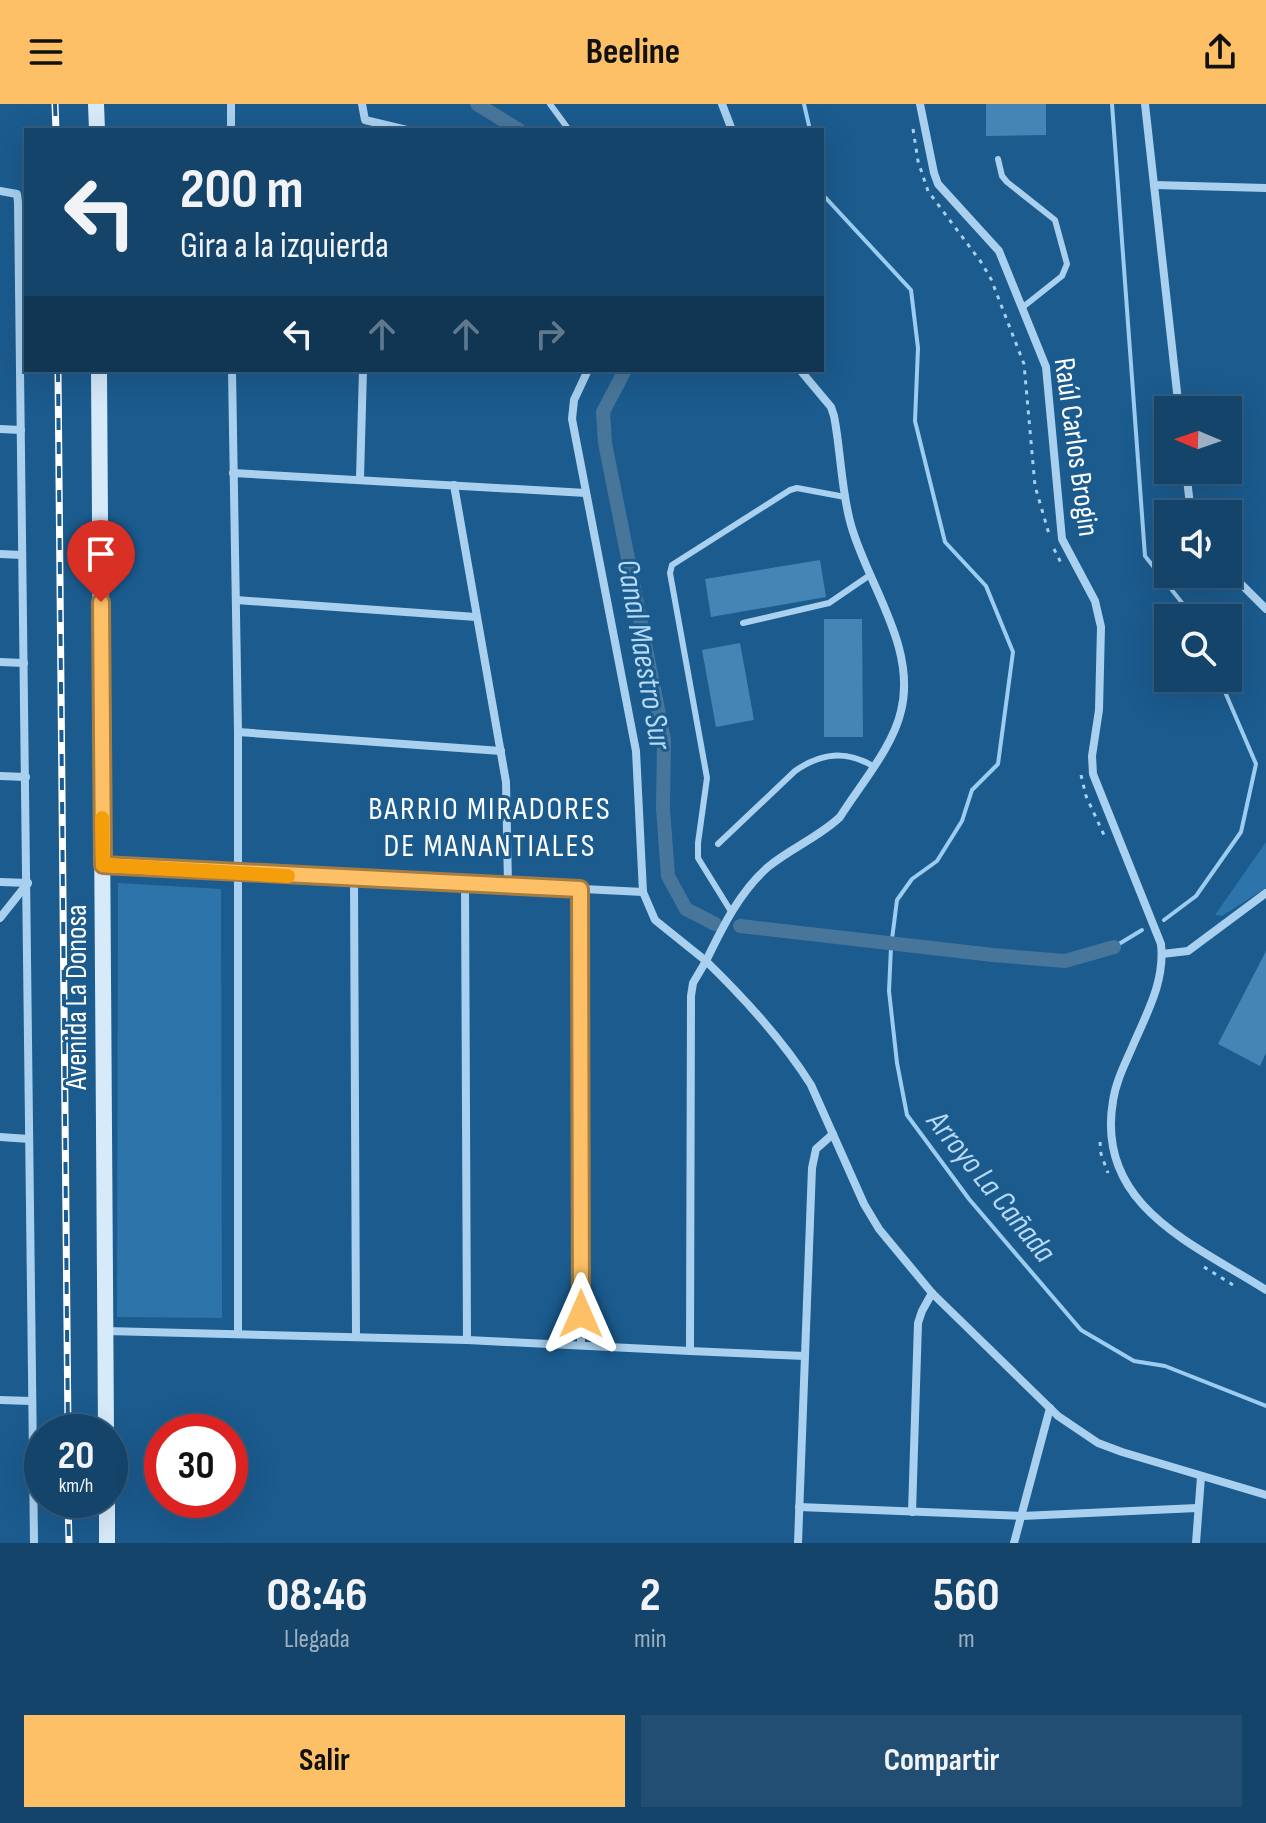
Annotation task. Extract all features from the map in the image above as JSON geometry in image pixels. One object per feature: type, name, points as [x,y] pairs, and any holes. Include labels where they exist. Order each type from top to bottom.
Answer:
[{"type":"main road","points":[[96,104],[97,128]]},
{"type":"main road","name":"Avenida La Donosa","points":[[99,372],[106,1414]]},
{"type":"main road","points":[[107,1518],[107,1543]]},
{"type":"street","points":[[231,104],[231,128]]},
{"type":"street","points":[[362,104],[364,125],[390,128]]},
{"type":"street","points":[[722,104],[731,128]]},
{"type":"street","name":"Raúl Carlos Brogin","points":[[920,104],[938,184],[999,251],[1046,367],[1062,539],[1095,601],[1101,627],[1099,710],[1092,756],[1093,774],[1156,929],[1162,954]]},
{"type":"street","points":[[1145,104],[1177,396]]},
{"type":"street","points":[[1154,185],[1266,188]]},
{"type":"street","points":[[0,191],[17,194],[18,202],[34,1543]]},
{"type":"street","points":[[232,372],[238,732],[238,1334]]},
{"type":"street","points":[[360,478],[363,372]]},
{"type":"street","points":[[587,372],[571,410],[636,751],[643,892],[655,920],[728,982],[800,1068],[870,1215],[932,1293],[1050,1408],[1098,1443],[1266,1495]]},
{"type":"street","points":[[690,1351],[693,983],[732,913],[756,879],[769,866],[829,828],[840,817],[894,732],[905,691],[904,669],[897,642],[851,524],[831,407],[802,372]]},
{"type":"street","points":[[0,429],[21,430]]},
{"type":"street","points":[[233,473],[586,493]]},
{"type":"street","points":[[454,485],[508,801],[508,886]]},
{"type":"street","points":[[0,554],[22,555]]},
{"type":"street","points":[[1242,585],[1266,609]]},
{"type":"street","points":[[236,600],[476,617]]},
{"type":"street","points":[[0,662],[24,663]]},
{"type":"street","points":[[238,732],[501,751]]},
{"type":"street","points":[[0,776],[26,777]]},
{"type":"street","points":[[103,865],[643,892]]},
{"type":"street","points":[[354,879],[356,1336]]},
{"type":"street","points":[[0,882],[28,883]]},
{"type":"street","points":[[0,918],[28,883]]},
{"type":"street","points":[[465,884],[467,1340]]},
{"type":"street","points":[[580,889],[581,1345]]},
{"type":"street","points":[[1266,893],[1188,951],[1162,954],[1159,985],[1113,1098],[1111,1144],[1118,1170],[1131,1192],[1176,1235],[1266,1290]]},
{"type":"street","points":[[798,1543],[813,1160],[816,1149],[833,1134]]},
{"type":"street","points":[[0,1137],[29,1139]]},
{"type":"street","points":[[912,1512],[918,1323],[932,1293]]},
{"type":"street","points":[[106,1331],[356,1336],[805,1356]]},
{"type":"street","points":[[0,1400],[31,1401]]},
{"type":"street","points":[[1014,1543],[1050,1408]]},
{"type":"street","points":[[1196,1543],[1201,1477]]},
{"type":"street","points":[[799,1507],[1022,1516],[1197,1508]]},
{"type":"lane","points":[[550,104],[568,128]]},
{"type":"lane","points":[[998,159],[1002,176],[1007,182],[1055,220],[1067,264],[1062,276],[1023,307]]},
{"type":"lane","points":[[732,913],[698,858],[707,778],[670,573],[672,565],[790,490],[797,488],[845,497]]},
{"type":"lane","points":[[743,623],[829,603],[870,575]]},
{"type":"lane","points":[[718,844],[808,762],[827,755],[846,755],[873,766]]},
{"type":"path","points":[[911,118],[918,161],[928,191],[991,279],[1024,364],[1035,486],[1054,550],[1067,572]]},
{"type":"path","points":[[1081,774],[1086,796],[1106,839]]},
{"type":"path","points":[[1100,1136],[1101,1154],[1111,1178]]},
{"type":"path","points":[[1201,1265],[1240,1288]]},
{"type":"shaded area","points":[[1266,842],[1266,888],[1222,916],[1215,915]]},
{"type":"shaded area","points":[[118,883],[221,889],[222,1318],[117,1317]]},
{"type":"building","points":[[986,104],[1046,104],[1046,135],[986,136]]},
{"type":"building","points":[[820,560],[826,597],[711,617],[705,579]]},
{"type":"building","points":[[824,619],[862,619],[863,737],[824,737]]},
{"type":"building","points":[[740,643],[754,720],[716,727],[702,650]]},
{"type":"building","points":[[1266,951],[1266,1053],[1260,1066],[1218,1044]]},
{"type":"waterway","name":"Canal Maestro Sur","points":[[477,104],[516,128]]},
{"type":"waterway","name":"Arroyo La Cañada","points":[[804,104],[810,128]]},
{"type":"waterway","name":"Canal Maestro Sur","points":[[1112,104],[1145,556],[1183,604]]},
{"type":"waterway","name":"Arroyo La Cañada","points":[[824,196],[911,290],[918,348],[915,421],[945,542],[986,586],[1013,652],[998,764],[972,790],[962,821],[937,861],[912,879],[897,900],[889,991],[897,1063],[907,1115],[969,1199],[1081,1330],[1134,1361],[1165,1366],[1266,1406]]},
{"type":"waterway","name":"Canal Maestro Sur","points":[[624,372],[603,412],[605,443],[664,739],[663,809],[668,876],[686,909],[715,924]]},
{"type":"waterway","name":"Canal Maestro Sur","points":[[1164,920],[1196,896],[1241,832],[1256,764],[1225,692]]},
{"type":"waterway","name":"Canal Maestro Sur","points":[[740,926],[1065,961],[1114,947]]},
{"type":"waterway","name":"Canal Maestro Sur","points":[[1114,947],[1142,930]]},
{"type":"railway","points":[[55,104],[56,128]]},
{"type":"railway","points":[[58,372],[68,1414]]},
{"type":"railway","points":[[68,1518],[69,1543]]},
{"type":"slow traffic","points":[[102,818],[103,865],[288,876]]},
{"type":"district","name":"BARRIO MIRADORES DE MANANTIALES","points":[[490,826]]},
{"type":"route","points":[[101,602],[103,865],[580,889],[581,1314]]}]
